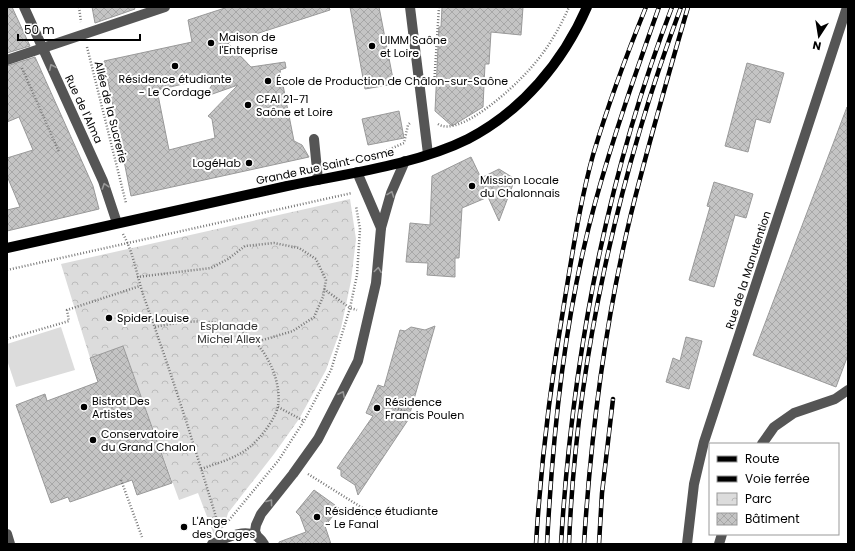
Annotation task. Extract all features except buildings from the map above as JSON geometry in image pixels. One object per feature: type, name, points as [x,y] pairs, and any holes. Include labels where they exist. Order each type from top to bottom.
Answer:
[{"type":"main road","name":"Grande Rue Saint-Cosme","points":[[7,248],[128,220],[405,161],[469,138],[501,117],[524,99],[563,53],[579,26],[587,7]]},
{"type":"street","name":"Rue de l'Alma","points":[[24,7],[103,181],[117,223]]},
{"type":"street","points":[[7,60],[166,7]]},
{"type":"street","points":[[410,7],[429,118],[428,154]]},
{"type":"street","name":"Rue de la Manutention","points":[[687,544],[694,484],[704,442],[848,7]]},
{"type":"street","points":[[314,139],[318,180]]},
{"type":"street","points":[[261,540],[255,531],[256,524],[261,514],[318,439],[358,361],[376,283],[381,228],[391,193],[405,161]]},
{"type":"street","points":[[357,172],[381,228]]},
{"type":"street","points":[[763,443],[774,427],[794,413],[835,398],[848,390]]},
{"type":"street","points":[[212,544],[221,536],[243,533],[261,540]]},
{"type":"path","name":"Allée de la Sucrerie","points":[[79,7],[83,34],[126,202],[128,220]]},
{"type":"path","points":[[434,92],[439,7]]},
{"type":"path","points":[[380,153],[404,143],[410,122],[429,118],[438,125],[453,128],[469,120],[498,100],[528,71],[552,40],[569,7]]},
{"type":"path","points":[[17,57],[59,152]]},
{"type":"path","points":[[7,270],[353,193],[360,228],[360,248],[350,308],[331,370],[304,421],[278,461],[227,520],[221,536]]},
{"type":"path","points":[[128,243],[137,278],[155,327],[221,536]]},
{"type":"path","points":[[137,278],[211,268],[228,259],[245,246],[274,243],[299,248],[316,259],[326,280],[314,317],[293,331],[256,342]]},
{"type":"path","points":[[7,339],[69,321],[67,310],[140,286]]},
{"type":"path","points":[[324,289],[350,308],[370,313]]},
{"type":"path","points":[[155,327],[175,322],[202,322],[221,324],[241,331],[256,342],[268,360],[275,376],[278,394],[278,407],[263,433],[250,446],[231,458],[201,469]]},
{"type":"path","points":[[278,407],[304,421]]},
{"type":"path","points":[[395,408],[426,418]]},
{"type":"path","points":[[298,467],[377,517]]},
{"type":"path","points":[[121,480],[142,537]]},
{"type":"green space","name":"Esplanade Michel Allex","points":[[350,199],[356,239],[351,281],[341,328],[326,370],[299,419],[228,513],[224,527],[214,535],[198,493],[179,500],[123,346],[90,358],[61,264]]},
{"type":"green space","points":[[61,327],[75,370],[16,387],[7,360],[7,344]]},
{"type":"railway","points":[[536,544],[551,390],[574,244],[588,173],[624,62],[646,7]]},
{"type":"railway","points":[[547,544],[557,415],[568,329],[576,287],[595,203],[609,154],[659,7]]},
{"type":"railway","points":[[561,544],[566,476],[574,407],[596,271],[628,137],[672,7]]},
{"type":"railway","points":[[569,544],[573,476],[581,408],[591,340],[604,271],[638,137],[658,71],[681,7]]},
{"type":"railway","points":[[584,544],[595,419],[600,378],[614,296],[631,214],[658,110],[688,7]]},
{"type":"railway","points":[[599,544],[602,493],[613,399]]},
{"type":"place","name":"Maison de l'Entreprise","points":[[211,43]]},
{"type":"place","name":"UIMM Saône et Loire","points":[[372,46]]},
{"type":"place","name":"Résidence étudiante - Le Cordage","points":[[175,66]]},
{"type":"place","name":"École de Production de Châlon-sur-Saône","points":[[268,81]]},
{"type":"place","name":"CFAI 21-71 Saône et Loire","points":[[248,105]]},
{"type":"place","name":"LogéHab","points":[[249,163]]},
{"type":"place","name":"Mission Locale du Chalonnais","points":[[472,186]]},
{"type":"place","name":"Spider Louise","points":[[109,318]]},
{"type":"place","name":"Bistrot Des Artistes","points":[[84,407]]},
{"type":"place","name":"Résidence Francis Poulen","points":[[377,408]]},
{"type":"place","name":"Conservatoire du Grand Chalon","points":[[93,440]]},
{"type":"place","name":"Résidence étudiante - Le Fanal","points":[[317,517]]},
{"type":"place","name":"L'Ange des Orages","points":[[184,527]]}]
